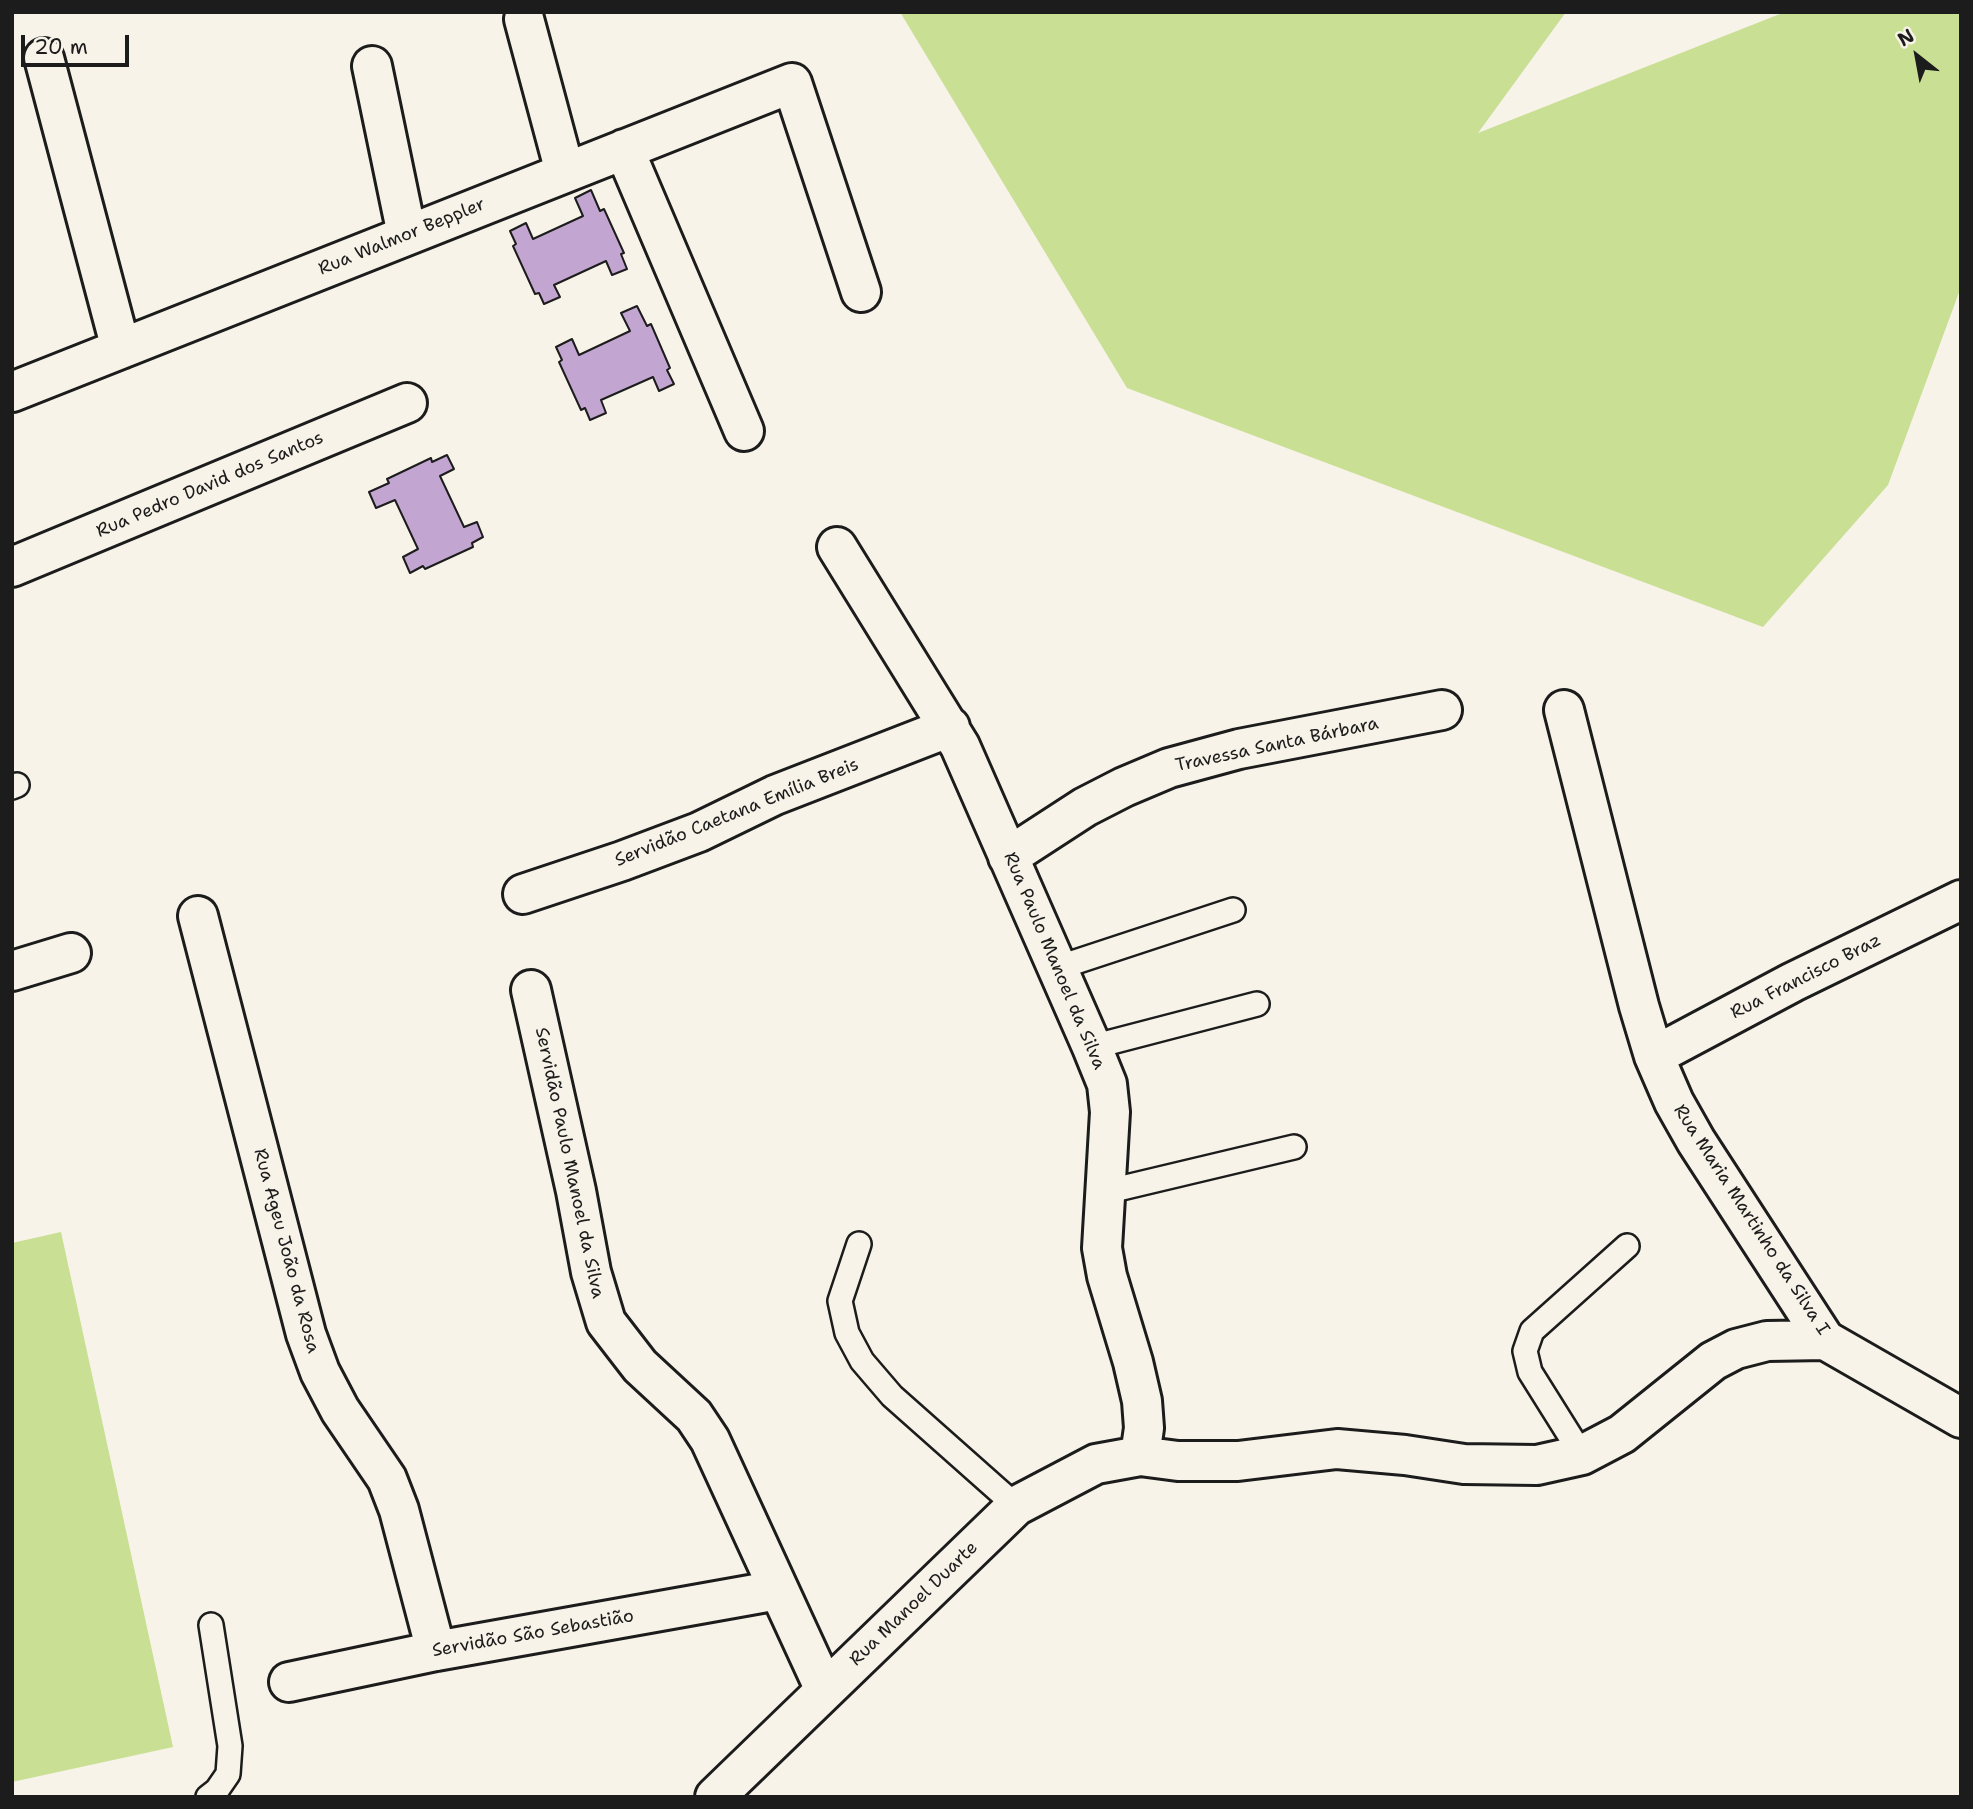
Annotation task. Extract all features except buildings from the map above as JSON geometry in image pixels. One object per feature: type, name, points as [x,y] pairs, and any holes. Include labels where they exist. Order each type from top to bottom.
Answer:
[{"type":"street","points":[[524,19],[565,172]]},
{"type":"street","points":[[44,58],[121,349]]},
{"type":"street","points":[[372,65],[407,235]]},
{"type":"street","name":"Rua Walmor Beppler","points":[[12,392],[792,83],[862,292]]},
{"type":"street","points":[[624,149],[744,430]]},
{"type":"street","name":"Rua Pedro David dos Santos","points":[[12,567],[407,403]]},
{"type":"street","name":"Rua Paulo Manoel da Silva","points":[[837,547],[960,746],[1107,1084],[1110,1112],[1102,1248],[1107,1276],[1142,1401],[1144,1428],[1140,1456]]},
{"type":"street","name":"Travessa Santa Bárbara","points":[[1008,857],[1085,807],[1169,768],[1239,749],[1442,710]]},
{"type":"street","name":"Rua Maria Martinho da Silva I","points":[[1563,710],[1635,993],[1654,1056],[1674,1102],[1696,1141],[1825,1340],[1961,1418]]},
{"type":"street","name":"Servidão Caetana Emília Breis","points":[[523,894],[699,832],[775,795],[950,727]]},
{"type":"street","name":"Rua Francisco Braz","points":[[1654,1056],[1793,982],[1961,901]]},
{"type":"street","name":"Rua Ageu João da Rosa","points":[[198,916],[306,1334],[320,1372],[340,1410],[387,1479],[399,1510],[436,1651]]},
{"type":"street","points":[[12,971],[71,953]]},
{"type":"street","name":"Servidão Paulo Manoel da Silva","points":[[531,990],[576,1191],[590,1272],[606,1322],[640,1366],[694,1416],[710,1440],[825,1690]]},
{"type":"street","name":"Rua Manoel Duarte","points":[[715,1797],[1016,1506],[1096,1464],[1140,1456],[1178,1461],[1238,1461],[1337,1449],[1464,1464],[1537,1465],[1582,1455],[1622,1434],[1713,1361],[1736,1349],[1767,1341],[1825,1340]]},
{"type":"street","name":"Servidão São Sebastião","points":[[289,1682],[436,1651],[778,1590]]},
{"type":"lane","points":[[1057,968],[1233,910]]},
{"type":"lane","points":[[1092,1047],[1257,1004]]},
{"type":"lane","points":[[1105,1192],[1294,1147]]},
{"type":"lane","points":[[859,1244],[840,1301],[848,1333],[862,1361],[892,1396],[1016,1506]]},
{"type":"lane","points":[[1582,1455],[1530,1372],[1525,1351],[1532,1331],[1627,1246]]},
{"type":"lane","points":[[208,1797],[218,1790],[228,1774],[230,1746],[211,1625]]},
{"type":"green space","points":[[900,12],[1566,12],[1478,133],[1785,12],[1961,12],[1961,287],[1888,485],[1763,627],[1127,388]]},
{"type":"green space","points":[[61,1232],[173,1747],[12,1782],[12,1243]]}]
